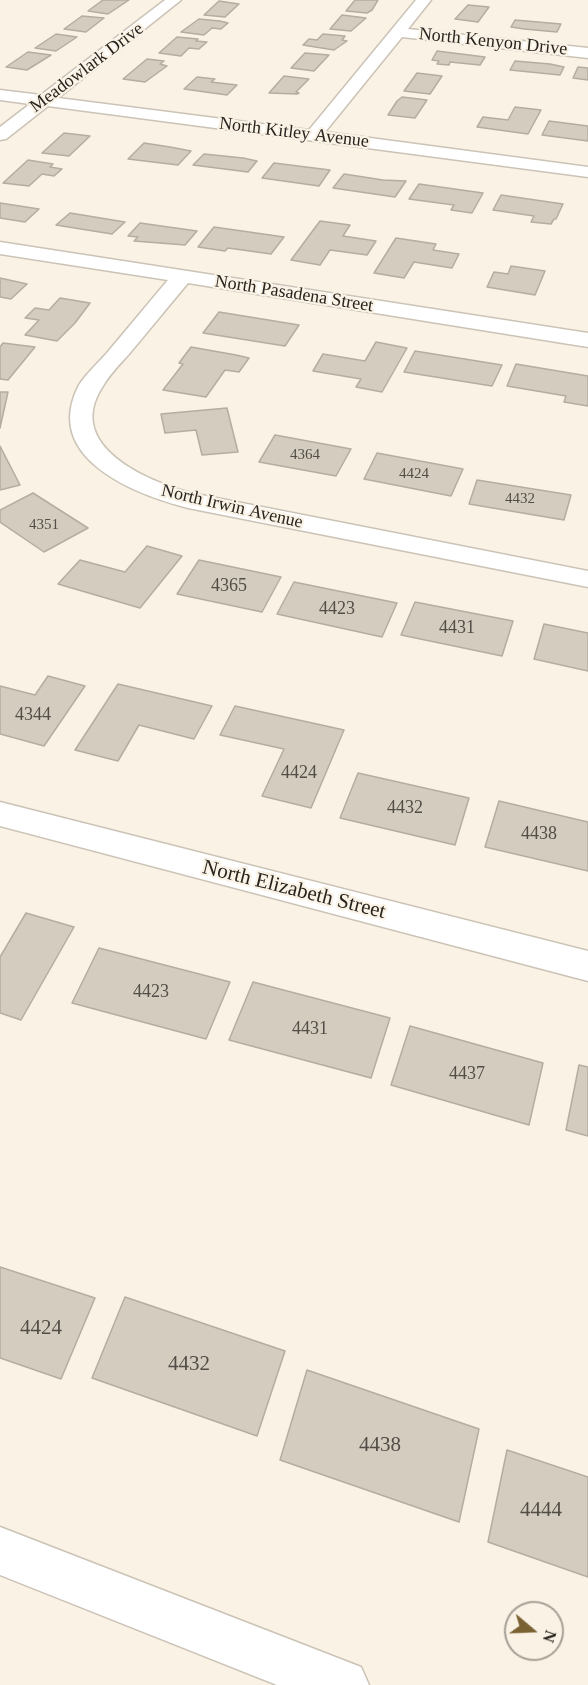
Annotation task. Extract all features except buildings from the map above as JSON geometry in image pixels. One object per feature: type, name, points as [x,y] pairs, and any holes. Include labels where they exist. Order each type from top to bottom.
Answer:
[{"type":"street","name":"Meadowlark Drive","points":[[0,135],[42,100],[112,50],[174,0]]},
{"type":"street","points":[[313,136],[424,0]]},
{"type":"street","name":"North Kenyon Drive","points":[[398,32],[588,53]]},
{"type":"street","name":"North Kitley Avenue","points":[[0,95],[588,172]]},
{"type":"street","name":"North Pasadena Street","points":[[0,248],[588,340]]},
{"type":"street","name":"North Irwin Avenue","points":[[183,276],[91,385],[86,396],[82,421],[92,447],[106,462],[147,487],[188,500],[588,579]]},
{"type":"street","name":"North Elizabeth Street","points":[[0,814],[588,966]]},
{"type":"street","points":[[0,1551],[344,1685]]}]
